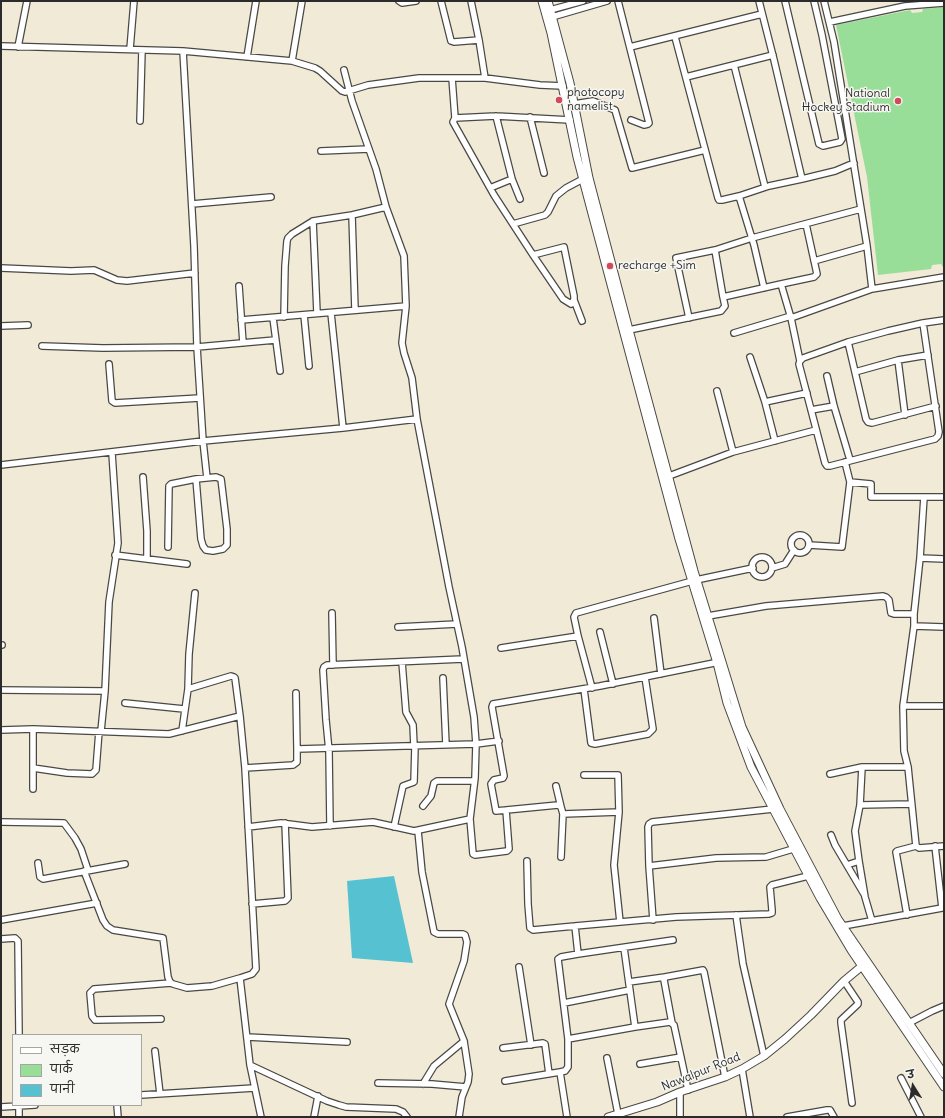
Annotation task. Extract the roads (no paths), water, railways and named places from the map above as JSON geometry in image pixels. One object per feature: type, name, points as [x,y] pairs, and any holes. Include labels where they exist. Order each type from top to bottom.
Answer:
[{"type":"street","points":[[18,47],[27,1]]},
{"type":"street","points":[[130,49],[134,1]]},
{"type":"street","points":[[247,57],[256,1]]},
{"type":"street","points":[[292,61],[302,1]]},
{"type":"street","points":[[399,1],[402,3],[416,1]]},
{"type":"street","points":[[441,1],[451,40],[454,42],[479,40]]},
{"type":"street","points":[[471,1],[485,78]]},
{"type":"street","points":[[542,1],[551,33],[583,179],[642,407],[694,580],[742,727],[780,809],[843,926],[944,1074]]},
{"type":"street","points":[[548,1],[574,104],[589,178],[694,580],[708,616],[720,662],[727,703],[751,767],[808,876],[851,950],[944,1087]]},
{"type":"street","points":[[551,13],[583,1]]},
{"type":"street","points":[[551,13],[607,1]]},
{"type":"street","points":[[618,1],[649,123],[644,125],[631,120]]},
{"type":"street","points":[[759,1],[802,179]]},
{"type":"street","points":[[785,1],[819,144],[822,146],[840,142],[842,139],[814,1]]},
{"type":"street","points":[[824,1],[832,33],[868,246],[872,290]]},
{"type":"street","points":[[830,22],[905,6],[944,3]]},
{"type":"street","points":[[630,47],[762,14]]},
{"type":"street","points":[[822,35],[832,33]]},
{"type":"street","points":[[675,36],[719,200],[739,196],[766,187],[835,171],[854,163]]},
{"type":"street","points":[[1,46],[183,51],[292,61],[315,68],[325,74],[342,91],[350,92],[368,85],[406,79],[485,78],[540,85],[562,86]]},
{"type":"street","points":[[140,121],[142,50]]},
{"type":"street","points":[[183,51],[192,204],[197,347],[207,478]]},
{"type":"street","points":[[686,77],[773,55]]},
{"type":"street","points":[[734,65],[766,187]]},
{"type":"street","points":[[344,70],[386,207],[404,256],[406,306],[402,344],[412,378],[417,419],[474,717],[476,744],[470,819],[473,854],[507,851],[510,847],[506,810]]},
{"type":"street","points":[[452,78],[455,118],[453,122],[490,188],[563,300],[571,304],[574,300]]},
{"type":"street","points":[[574,104],[593,101],[615,110],[632,168],[705,150]]},
{"type":"street","points":[[455,118],[496,116],[570,120]]},
{"type":"street","points":[[496,116],[512,179],[520,199]]},
{"type":"street","points":[[530,117],[544,173]]},
{"type":"street","points":[[321,152],[369,149]]},
{"type":"street","points":[[490,188],[512,179]]},
{"type":"street","points":[[513,224],[545,215],[556,196],[566,188],[583,179]]},
{"type":"street","points":[[739,196],[752,238],[764,288]]},
{"type":"street","points":[[192,204],[271,197]]},
{"type":"street","points":[[284,317],[287,241],[292,234],[313,221],[352,215],[386,207]]},
{"type":"street","points":[[689,318],[676,258],[715,250],[752,238],[861,209]]},
{"type":"street","points":[[352,215],[355,310]]},
{"type":"street","points":[[313,221],[317,313]]},
{"type":"street","points":[[724,298],[814,277],[817,274],[806,224]]},
{"type":"street","points":[[814,261],[868,246]]},
{"type":"street","points":[[533,255],[564,247],[574,300],[582,321]]},
{"type":"street","points":[[629,330],[721,311],[724,306],[724,298],[715,250]]},
{"type":"street","points":[[1,268],[71,271],[94,270],[117,280],[127,281],[195,273]]},
{"type":"street","points":[[734,333],[791,317],[872,290],[944,277]]},
{"type":"street","points":[[781,284],[791,317],[800,361],[799,364],[825,464],[830,466],[937,438],[940,432],[923,323]]},
{"type":"street","points":[[239,286],[243,343]]},
{"type":"street","points":[[241,320],[406,306]]},
{"type":"street","points":[[331,313],[343,428]]},
{"type":"street","points":[[304,315],[309,366]]},
{"type":"street","points":[[273,318],[280,371]]},
{"type":"street","points":[[800,361],[803,358],[848,342],[888,331],[944,320]]},
{"type":"street","points":[[1,326],[28,325]]},
{"type":"street","points":[[42,346],[103,348],[197,347],[275,340]]},
{"type":"street","points":[[848,342],[866,419],[868,422],[872,423],[936,406]]},
{"type":"street","points":[[855,372],[898,360],[928,354]]},
{"type":"street","points":[[750,357],[765,402],[775,441]]},
{"type":"street","points":[[898,360],[905,415]]},
{"type":"street","points":[[109,364],[112,401],[115,403],[200,398]]},
{"type":"street","points":[[809,545],[842,547],[850,482],[847,461],[827,376]]},
{"type":"street","points":[[717,391],[733,452]]},
{"type":"street","points":[[765,402],[807,393]]},
{"type":"street","points":[[811,410],[834,406]]},
{"type":"street","points":[[1,465],[203,441],[343,428],[417,419]]},
{"type":"street","points":[[668,476],[733,452],[816,430]]},
{"type":"street","points":[[33,768],[67,773],[92,774],[96,770],[105,691],[109,602],[118,539],[112,453]]},
{"type":"street","points":[[142,477],[146,516],[147,558]]},
{"type":"street","points":[[168,547],[169,487],[171,484],[196,479],[207,478],[220,479],[228,543],[226,547],[218,550],[206,550],[203,546],[201,539],[196,479]]},
{"type":"street","points":[[850,482],[871,484],[871,497],[944,497]]},
{"type":"street","points":[[916,846],[908,767],[904,751],[903,706],[914,626],[924,497]]},
{"type":"street","points":[[772,568],[772,564],[768,559],[762,557],[756,559],[753,568],[756,574],[761,576],[767,575],[772,568],[785,564],[794,550],[792,542],[797,536],[805,536],[809,545],[807,549],[803,552],[794,550]]},
{"type":"street","points":[[116,555],[187,564]]},
{"type":"street","points":[[920,558],[944,559]]},
{"type":"street","points":[[592,688],[578,636],[574,617],[576,613],[694,580],[753,568]]},
{"type":"street","points":[[182,731],[188,689],[189,654],[195,593]]},
{"type":"street","points":[[708,616],[766,606],[883,596],[886,596],[889,600],[891,613],[914,614]]},
{"type":"street","points":[[332,613],[333,665]]},
{"type":"street","points":[[654,618],[661,674]]},
{"type":"street","points":[[398,627],[457,624]]},
{"type":"street","points":[[914,626],[944,627]]},
{"type":"street","points":[[600,632],[612,684]]},
{"type":"street","points":[[501,648],[578,636]]},
{"type":"street","points":[[330,826],[329,748],[323,670],[327,665],[463,659]]},
{"type":"street","points":[[394,827],[403,786],[414,782],[414,725],[406,712],[402,662]]},
{"type":"street","points":[[561,807],[558,805],[496,811],[491,784],[494,780],[503,778],[504,776],[492,707],[493,704],[592,688],[720,662]]},
{"type":"street","points":[[161,1019],[95,1020],[92,1016],[90,993],[94,990],[171,983],[187,988],[212,986],[252,974],[256,969],[245,768],[235,678],[231,676],[188,689]]},
{"type":"street","points":[[584,689],[591,743],[595,744],[648,734],[652,732],[653,729],[645,677]]},
{"type":"street","points":[[443,678],[446,745]]},
{"type":"street","points":[[1,690],[105,691]]},
{"type":"street","points":[[245,768],[293,765],[297,762],[296,693]]},
{"type":"street","points":[[125,703],[184,709]]},
{"type":"street","points":[[903,706],[944,706]]},
{"type":"street","points":[[1,730],[33,729],[163,734],[182,731],[240,716]]},
{"type":"street","points":[[33,729],[33,789]]},
{"type":"street","points":[[297,749],[476,744],[499,742]]},
{"type":"street","points":[[830,774],[862,767],[908,767]]},
{"type":"street","points":[[862,767],[860,804],[855,831],[859,861],[872,921]]},
{"type":"street","points":[[584,775],[618,775],[619,812],[614,865],[620,922]]},
{"type":"street","points":[[423,806],[431,796],[434,783],[437,781],[474,781]]},
{"type":"street","points":[[556,786],[563,814],[561,857]]},
{"type":"street","points":[[860,804],[911,804]]},
{"type":"street","points":[[653,920],[648,827],[652,822],[773,809]]},
{"type":"street","points":[[563,814],[619,812]]},
{"type":"street","points":[[248,827],[281,823],[312,827],[373,822],[418,831],[470,819]]},
{"type":"street","points":[[1,822],[64,823],[75,838],[80,849],[104,923],[113,930],[163,938],[168,977],[171,983]]},
{"type":"street","points":[[252,904],[285,901],[288,898],[285,823]]},
{"type":"street","points":[[418,831],[422,872],[434,932],[438,934],[460,933],[465,935],[467,938],[464,961],[449,1004],[464,1041],[469,1074],[468,1082],[462,1097],[459,1117]]},
{"type":"street","points":[[831,835],[835,845],[866,898]]},
{"type":"street","points":[[907,915],[896,852],[916,846],[919,848],[944,846]]},
{"type":"street","points":[[843,926],[940,909],[942,906],[942,890],[935,846]]},
{"type":"street","points":[[649,866],[716,858],[766,857],[793,849]]},
{"type":"street","points":[[527,861],[530,928],[533,930],[676,917],[769,914],[772,913],[770,887],[772,885],[808,876]]},
{"type":"street","points":[[847,865],[859,861]]},
{"type":"street","points":[[38,863],[40,876],[44,879],[126,864]]},
{"type":"street","points":[[1,920],[97,903]]},
{"type":"street","points":[[736,915],[743,964],[764,1056]]},
{"type":"street","points":[[575,926],[578,954]]},
{"type":"street","points":[[1,939],[15,938],[18,941],[19,1034]]},
{"type":"street","points":[[505,1081],[565,1071],[568,1067],[568,1039],[558,959],[561,957],[578,954],[673,940]]},
{"type":"street","points":[[624,948],[635,1027]]},
{"type":"street","name":"Nawalpur Road","points":[[608,1117],[657,1102],[680,1092],[725,1077],[764,1056],[811,1015],[844,981],[862,966]]},
{"type":"street","points":[[520,967],[531,1045]]},
{"type":"street","points":[[629,982],[665,978],[700,970],[704,972],[725,1077]]},
{"type":"street","points":[[240,978],[250,1065],[261,1117]]},
{"type":"street","points":[[665,978],[664,980],[672,1023],[674,1025],[688,1090]]},
{"type":"street","points":[[844,981],[858,1002],[858,1004],[841,1020],[852,1103]]},
{"type":"street","points":[[564,1003],[630,990]]},
{"type":"street","points":[[909,1023],[932,1010],[944,1006]]},
{"type":"street","points":[[568,1039],[635,1027],[672,1023]]},
{"type":"street","points":[[247,1037],[347,1042]]},
{"type":"street","points":[[423,1084],[434,1066],[464,1041]]},
{"type":"street","points":[[503,1048],[545,1044],[549,1074]]},
{"type":"street","points":[[155,1051],[160,1094]]},
{"type":"street","points":[[640,1064],[681,1056]]},
{"type":"street","points":[[607,1058],[618,1114]]},
{"type":"street","points":[[250,1065],[318,1096],[346,1106],[399,1110],[407,1117]]},
{"type":"street","points":[[742,1069],[750,1117]]},
{"type":"street","points":[[560,1072],[567,1117]]},
{"type":"street","points":[[901,1078],[921,1117]]},
{"type":"street","points":[[378,1083],[466,1087]]},
{"type":"street","points":[[142,1095],[254,1088]]},
{"type":"street","points":[[680,1092],[680,1117]]},
{"type":"street","points":[[314,1117],[318,1096]]},
{"type":"street","points":[[1,1107],[19,1106],[19,1117]]},
{"type":"street","points":[[117,1106],[118,1117]]},
{"type":"street","points":[[790,1117],[827,1110],[830,1110],[834,1117]]},
{"type":"water","points":[[394,876],[413,963],[352,958],[347,881]]},
{"type":"place","name":"photocopy namelist","points":[[559,100]]},
{"type":"place","name":"National Hockey Stadium","points":[[898,101]]},
{"type":"place","name":"recharge +Sim","points":[[610,266]]}]
